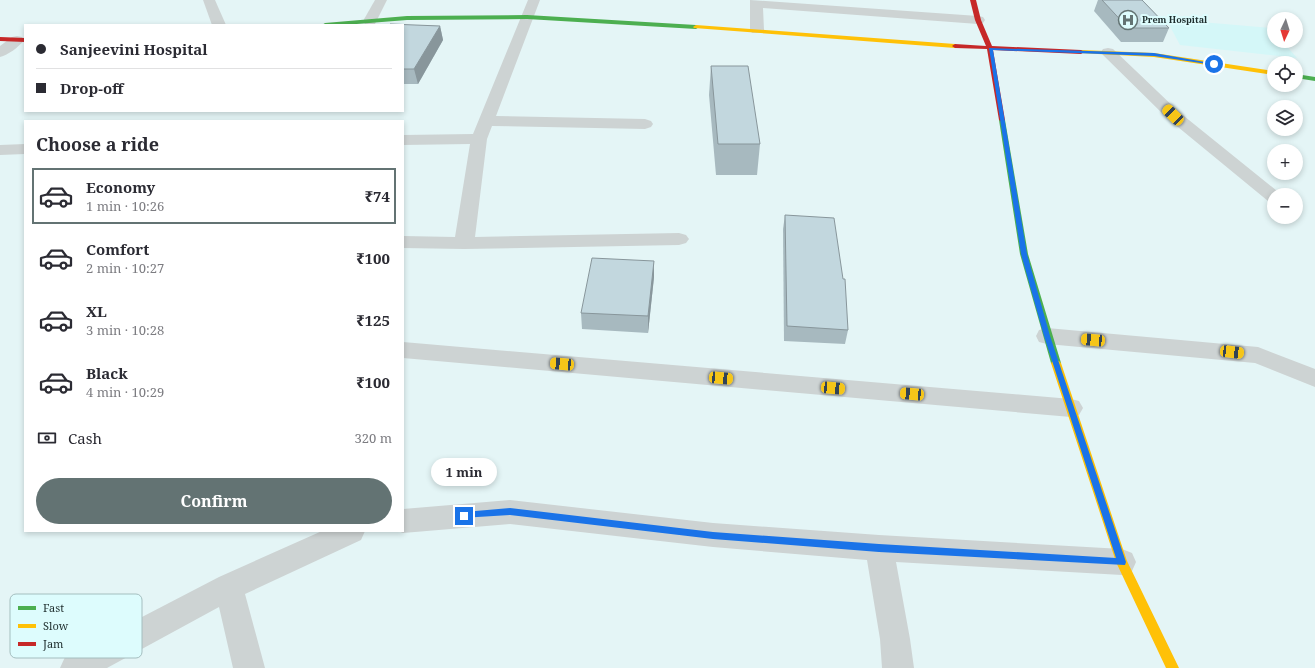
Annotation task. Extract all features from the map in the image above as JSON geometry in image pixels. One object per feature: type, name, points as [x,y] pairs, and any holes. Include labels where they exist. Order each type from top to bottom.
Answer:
[{"type":"street","points":[[209,0],[219,24]]},
{"type":"street","points":[[370,21],[381,0]]},
{"type":"street","points":[[464,243],[479,138],[534,0]]},
{"type":"street","points":[[972,0],[978,20],[990,49],[1024,254],[1047,336],[1122,562],[1173,668]]},
{"type":"street","points":[[757,30],[756,2],[978,20]]},
{"type":"street","points":[[336,24],[407,18],[527,17],[757,30],[990,49],[1108,52],[1154,55],[1267,72]]},
{"type":"street","points":[[0,39],[21,40]]},
{"type":"street","points":[[0,53],[21,40]]},
{"type":"street","points":[[1108,52],[1173,115],[1267,192]]},
{"type":"street","points":[[1303,77],[1315,79]]},
{"type":"street","points":[[485,121],[645,124]]},
{"type":"street","points":[[404,140],[479,138]]},
{"type":"street","points":[[0,150],[24,149]]},
{"type":"street","points":[[404,242],[464,243],[679,239]]},
{"type":"street","points":[[1047,336],[1258,355],[1315,378]]},
{"type":"street","points":[[404,350],[1071,408]]},
{"type":"street","points":[[404,521],[510,512],[713,535],[879,548],[1122,562]]},
{"type":"street","points":[[142,633],[229,587],[349,532]]},
{"type":"street","points":[[879,548],[895,638],[898,668]]},
{"type":"street","points":[[229,587],[249,668]]},
{"type":"street","points":[[76,668],[95,658]]},
{"type":"shaded area","points":[[1166,19],[1267,28],[1267,48],[1288,48],[1295,56],[1279,56],[1180,45]]},
{"type":"building","points":[[1102,0],[1142,0],[1169,28],[1128,28]]},
{"type":"building","points":[[404,25],[440,26],[414,69],[404,69]]},
{"type":"building","points":[[711,66],[748,66],[760,144],[718,144]]},
{"type":"building","points":[[785,215],[834,218],[843,279],[845,279],[848,330],[787,326]]},
{"type":"building","points":[[592,258],[654,261],[648,316],[581,313]]},
{"type":"traffic: fast","points":[[337,24],[407,18],[527,17],[696,27]]},
{"type":"traffic: fast","points":[[1303,77],[1315,79]]},
{"type":"traffic: fast","points":[[1002,120],[1024,254],[1056,363]]},
{"type":"traffic: slow","points":[[696,27],[955,46]]},
{"type":"traffic: slow","points":[[1081,52],[1154,55],[1267,72]]},
{"type":"traffic: slow","points":[[1056,363],[1122,562],[1173,668]]},
{"type":"traffic: jam","points":[[973,0],[978,20],[990,49],[1002,120]]},
{"type":"traffic: jam","points":[[0,39],[24,40]]},
{"type":"traffic: jam","points":[[955,46],[1081,52]]},
{"type":"place","name":"Prem Hospital","points":[[1128,20]]},
{"type":"route","points":[[464,516],[510,512],[713,535],[879,548],[1122,562],[1047,336],[1024,254],[990,49],[1108,52],[1154,55],[1214,64]]}]
